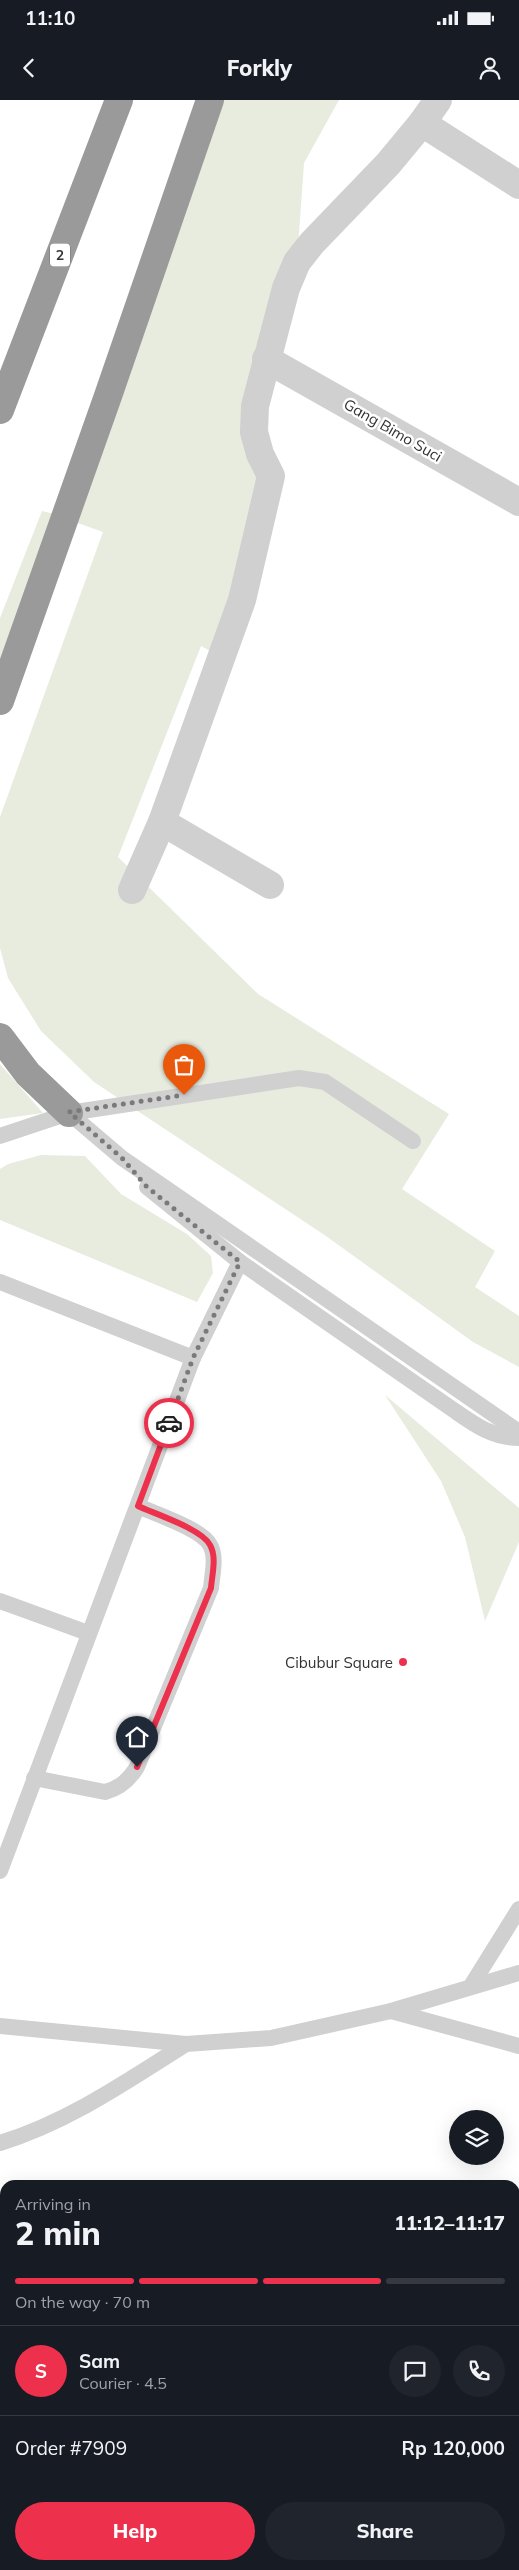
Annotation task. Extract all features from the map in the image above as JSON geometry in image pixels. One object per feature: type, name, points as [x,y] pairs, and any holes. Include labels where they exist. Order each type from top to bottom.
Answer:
[{"type":"highway","name":"2","points":[[0,410],[120,100]]},
{"type":"highway","points":[[0,701],[210,100]]},
{"type":"highway","points":[[0,1037],[28,1074],[69,1112]]},
{"type":"street","points":[[132,890],[162,822],[242,600],[271,476],[260,454],[254,432],[255,406],[286,288],[297,262],[318,236],[388,164],[422,123],[438,100]]},
{"type":"street","points":[[422,123],[519,184]]},
{"type":"street","name":"Gang Bimo Suci","points":[[266,359],[519,502]]},
{"type":"street","points":[[162,822],[270,885]]},
{"type":"lane","points":[[0,1136],[69,1112],[299,1078],[311,1078],[325,1082],[413,1141]]},
{"type":"lane","points":[[69,1112],[122,1158],[519,1432]]},
{"type":"lane","points":[[122,1158],[147,1187],[240,1262],[483,1430],[505,1438],[519,1438]]},
{"type":"lane","points":[[0,1871],[88,1632],[138,1506],[193,1358],[240,1262]]},
{"type":"lane","points":[[0,1282],[193,1358]]},
{"type":"lane","points":[[34,1778],[105,1792],[114,1790],[131,1777],[137,1767],[211,1588],[214,1560],[210,1545],[201,1535],[138,1506]]},
{"type":"lane","points":[[0,1601],[88,1632]]},
{"type":"lane","points":[[471,1986],[519,1909]]},
{"type":"lane","points":[[0,2026],[186,2044],[271,2038],[391,2011],[519,1973]]},
{"type":"lane","points":[[391,2011],[519,2046]]},
{"type":"lane","points":[[0,2143],[34,2133],[79,2111],[186,2044]]},
{"type":"shaded area","points":[[209,100],[339,100],[304,163],[297,262],[255,405],[271,476],[221,657],[201,646],[118,857],[258,994],[449,1114],[402,1189],[495,1251],[475,1287],[519,1316],[519,1367],[473,1342],[326,1236],[94,1082],[41,1031],[8,978],[0,948],[0,817],[103,532],[61,517]]},
{"type":"shaded area","points":[[42,511],[55,514],[0,662],[0,618]]},
{"type":"shaded area","points":[[0,1064],[43,1113],[0,1119]]},
{"type":"shaded area","points":[[41,1155],[85,1156],[121,1194],[187,1234],[211,1256],[213,1273],[197,1302],[0,1220],[0,1169],[8,1164]]},
{"type":"shaded area","points":[[385,1395],[519,1508],[519,1542],[485,1621],[465,1537],[441,1481]]},
{"type":"way so far","points":[[169,1423],[193,1358],[240,1262],[147,1187],[122,1158],[69,1112],[184,1095]]},
{"type":"place","name":"Cibubur Square","points":[[403,1662]]},
{"type":"route","points":[[137,1767],[211,1588],[214,1560],[210,1545],[201,1535],[138,1506],[169,1423]]}]
